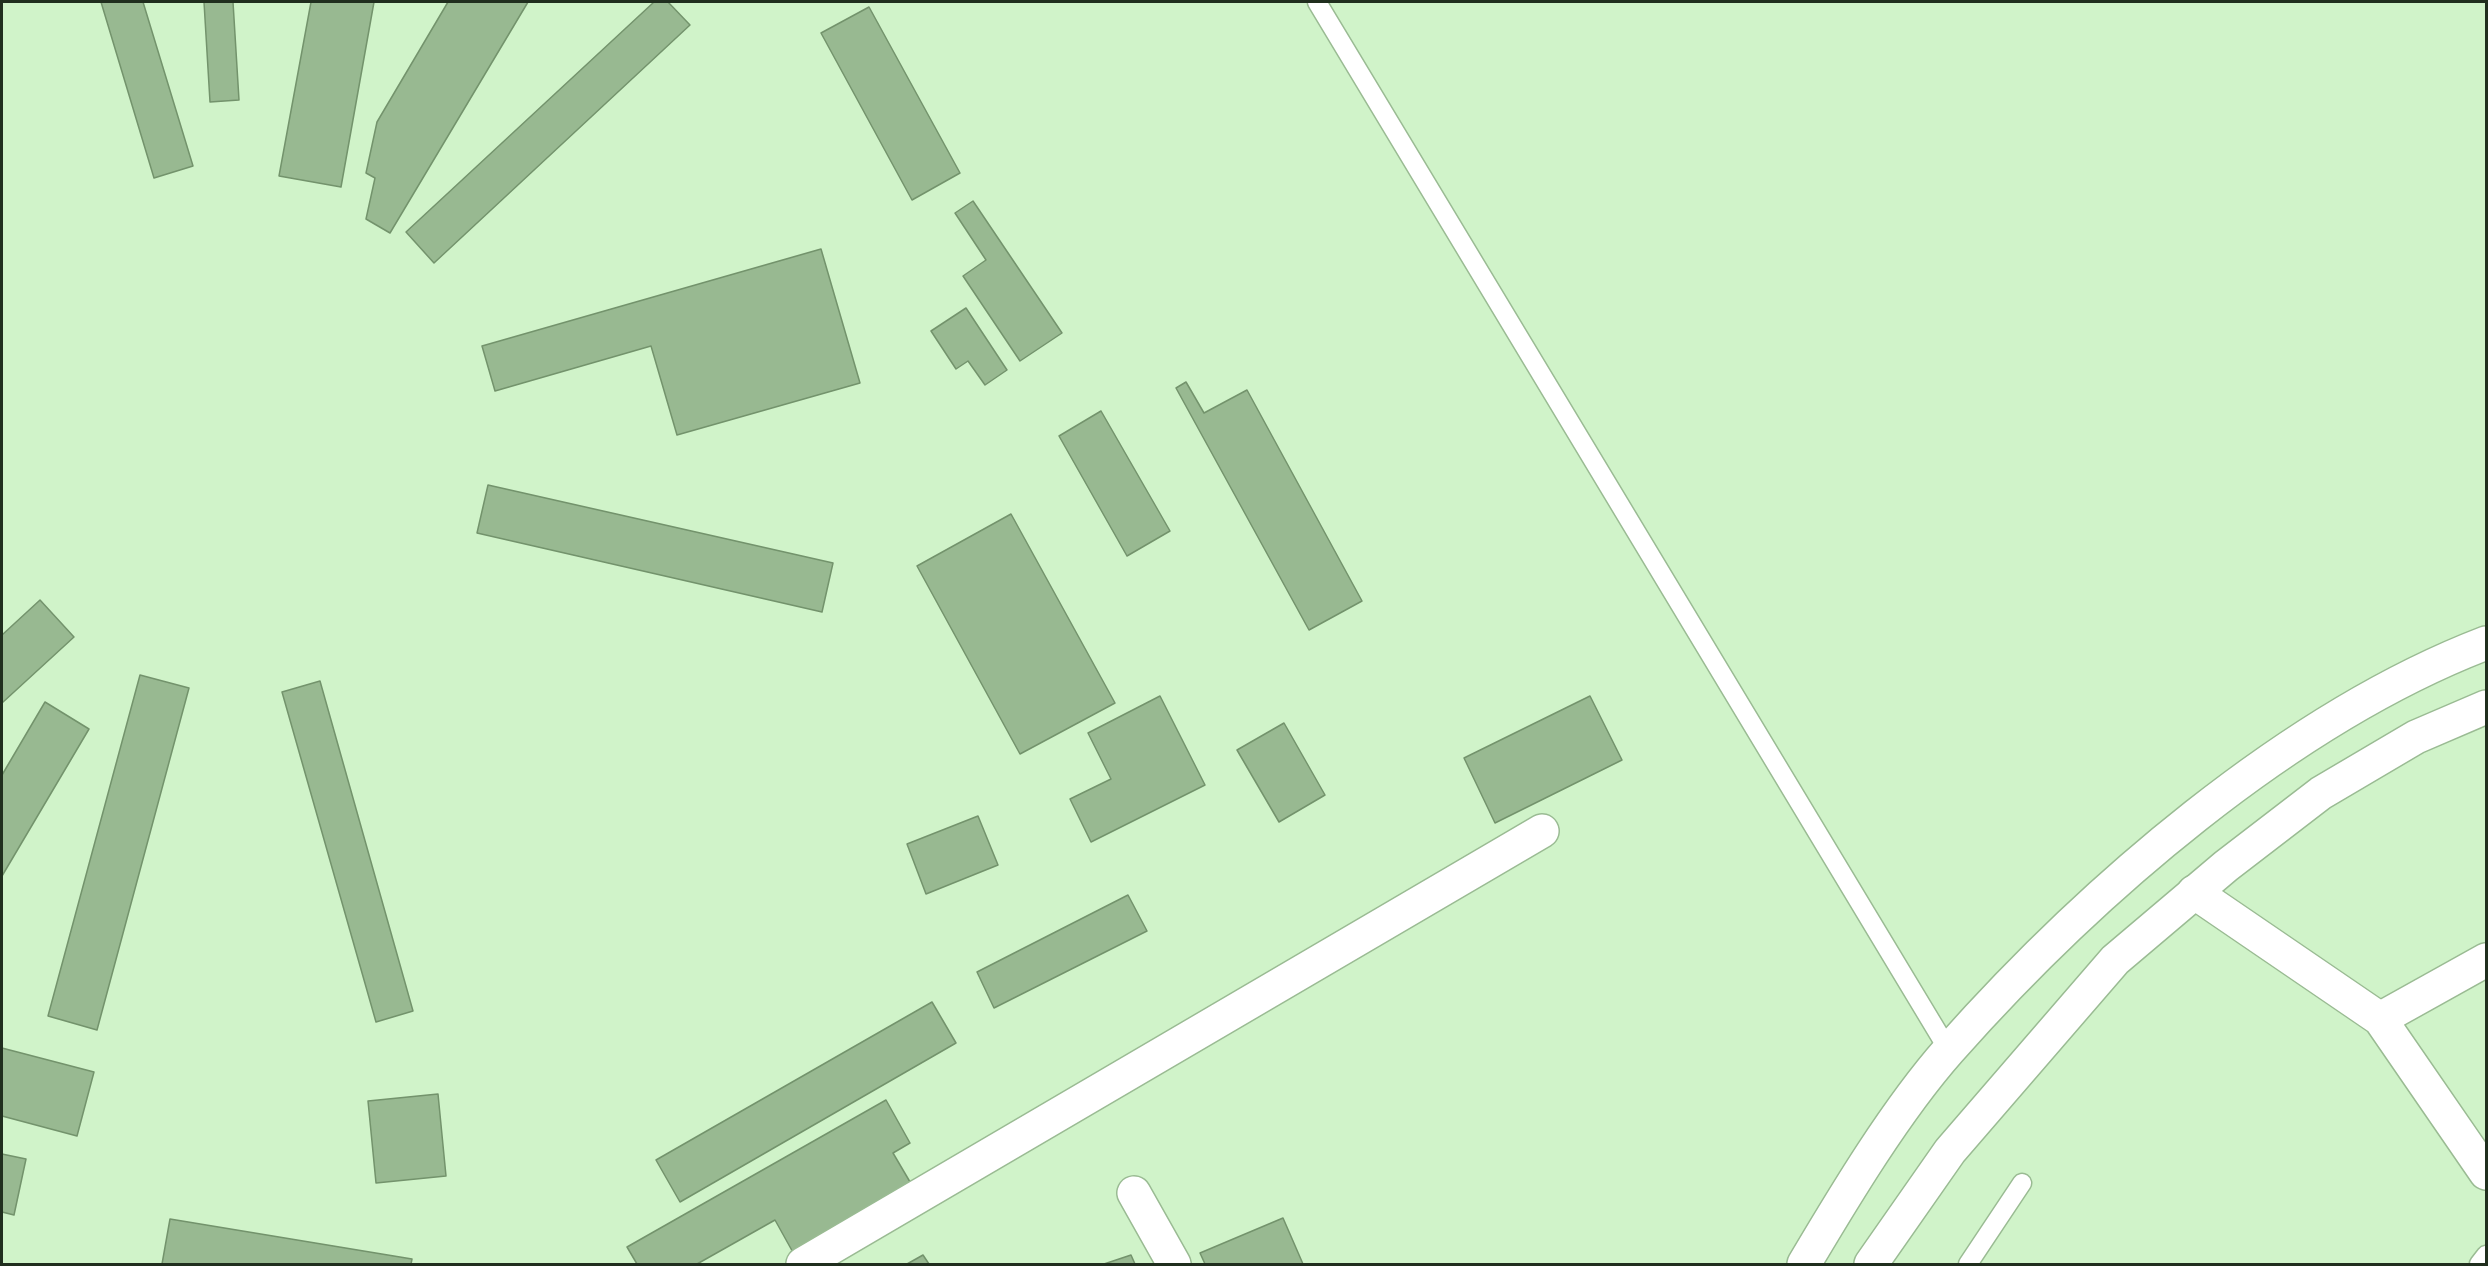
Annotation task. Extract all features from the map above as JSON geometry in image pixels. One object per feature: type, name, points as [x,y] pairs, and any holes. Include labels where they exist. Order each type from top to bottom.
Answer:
[{"type":"main road","points":[[1804,1264],[1836,1210],[1948,1051],[2076,919],[2191,821],[2292,746],[2378,693],[2487,643]]},
{"type":"main road","points":[[1871,1264],[1950,1151],[2115,960],[2194,892],[2321,793],[2416,737],[2487,707]]},
{"type":"main road","points":[[803,1264],[1542,831]]},
{"type":"main road","points":[[2194,892],[2380,1019],[2487,1173]]},
{"type":"main road","points":[[2380,1019],[2487,960]]},
{"type":"main road","points":[[1134,1193],[1174,1264]]},
{"type":"lane","points":[[1317,2],[1948,1051]]},
{"type":"lane","points":[[1968,1264],[2022,1183]]},
{"type":"lane","points":[[2479,1264],[2487,1255]]},
{"type":"building","points":[[101,2],[143,2],[193,166],[154,178]]},
{"type":"building","points":[[204,2],[233,2],[239,100],[210,102]]},
{"type":"building","points":[[311,2],[374,2],[341,187],[279,176]]},
{"type":"building","points":[[448,2],[528,2],[390,233],[366,219],[375,178],[366,173],[377,122]]},
{"type":"building","points":[[654,2],[668,2],[690,25],[434,263],[406,232]]},
{"type":"building","points":[[869,7],[960,173],[912,200],[821,33]]},
{"type":"building","points":[[973,201],[1062,333],[1020,361],[963,276],[986,260],[955,213]]},
{"type":"building","points":[[821,249],[860,383],[677,435],[651,346],[495,391],[482,346]]},
{"type":"building","points":[[966,308],[1007,370],[985,385],[968,361],[956,369],[931,331]]},
{"type":"building","points":[[1186,382],[1204,413],[1247,390],[1362,601],[1309,630],[1176,388]]},
{"type":"building","points":[[1101,411],[1170,531],[1127,556],[1059,436]]},
{"type":"building","points":[[488,485],[833,563],[822,612],[477,533]]},
{"type":"building","points":[[1011,514],[1115,703],[1020,754],[917,566]]},
{"type":"building","points":[[40,600],[74,637],[2,703],[2,635]]},
{"type":"building","points":[[140,675],[189,688],[97,1030],[48,1016]]},
{"type":"building","points":[[320,681],[413,1011],[376,1022],[282,692]]},
{"type":"building","points":[[1160,696],[1205,785],[1091,842],[1070,799],[1111,779],[1088,733]]},
{"type":"building","points":[[1590,696],[1622,760],[1495,823],[1464,758]]},
{"type":"building","points":[[45,702],[89,729],[2,876],[2,775]]},
{"type":"building","points":[[1284,723],[1325,795],[1279,822],[1237,750]]},
{"type":"building","points":[[978,816],[998,865],[926,894],[907,844]]},
{"type":"building","points":[[1128,895],[1147,931],[994,1008],[977,972]]},
{"type":"building","points":[[932,1002],[956,1043],[680,1202],[656,1160]]},
{"type":"building","points":[[2,1048],[94,1072],[77,1136],[2,1116]]},
{"type":"building","points":[[438,1094],[446,1176],[376,1183],[368,1101]]},
{"type":"building","points":[[886,1100],[910,1143],[893,1153],[913,1187],[795,1256],[775,1220],[697,1264],[637,1264],[627,1247]]},
{"type":"building","points":[[2,1154],[26,1159],[14,1215],[2,1212]]},
{"type":"building","points":[[1283,1218],[1303,1264],[1205,1264],[1200,1253]]},
{"type":"building","points":[[170,1219],[412,1259],[411,1264],[162,1264]]},
{"type":"building","points":[[923,1255],[929,1264],[907,1264]]},
{"type":"building","points":[[1131,1255],[1135,1264],[1104,1264]]}]
